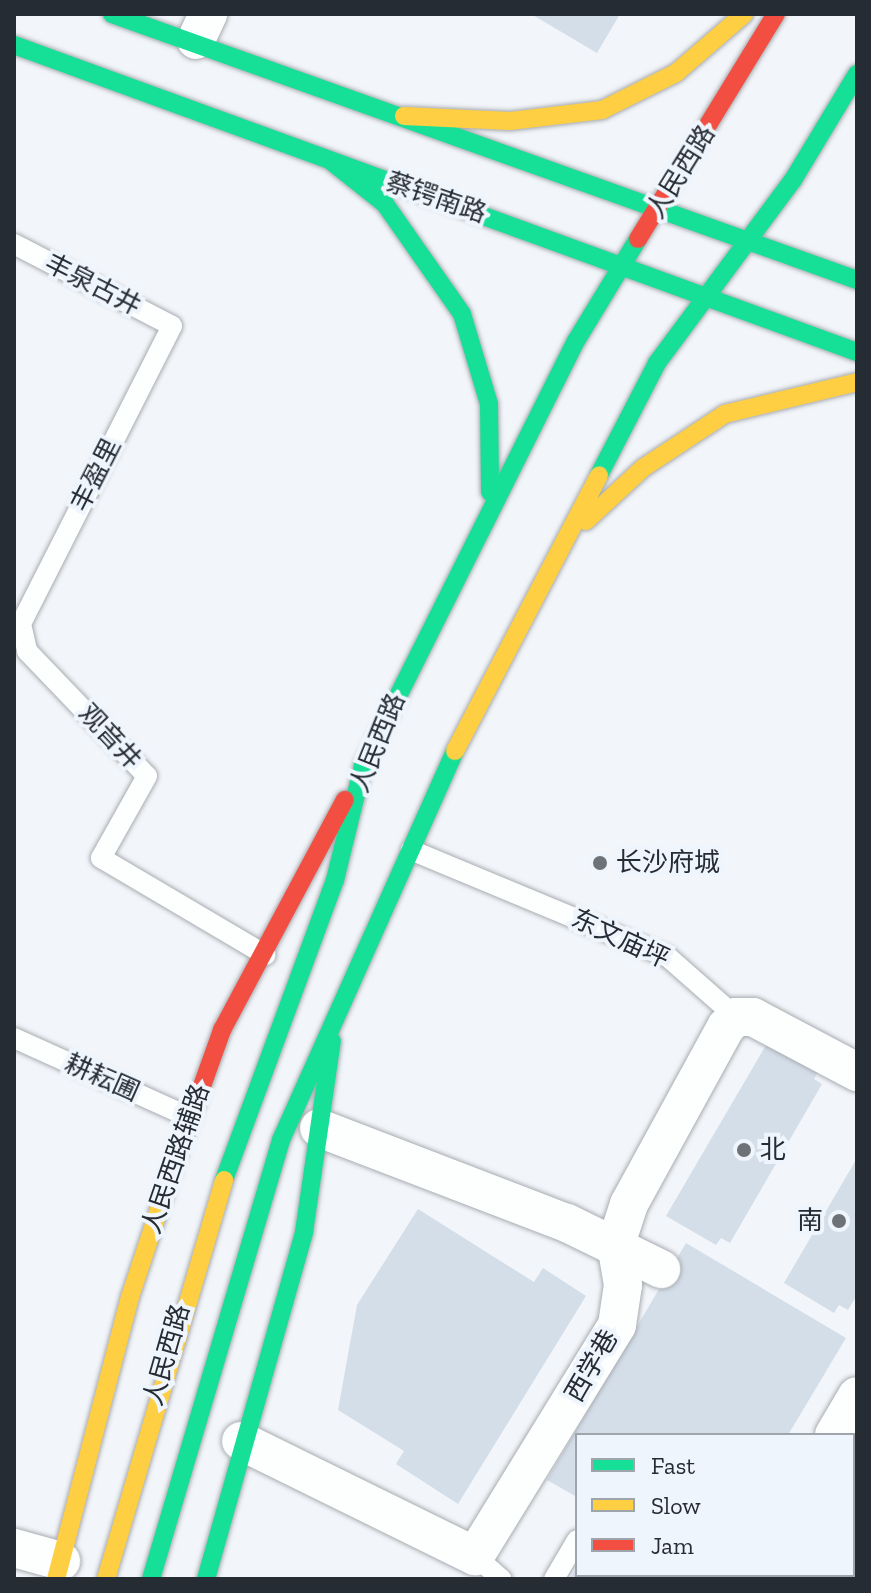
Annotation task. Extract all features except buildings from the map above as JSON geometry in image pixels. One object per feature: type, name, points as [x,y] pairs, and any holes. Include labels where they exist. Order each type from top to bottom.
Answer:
[{"type":"main road","points":[[112,14],[202,27],[404,116],[857,280]]},
{"type":"main road","points":[[404,116],[510,121],[602,110],[676,73],[744,14]]},
{"type":"main road","name":"人民西路","points":[[106,1579],[198,1252],[335,880],[363,766],[488,509],[623,266],[776,14]]},
{"type":"main road","name":"蔡锷南路","points":[[14,45],[857,352]]},
{"type":"main road","name":"人民西路","points":[[151,1579],[221,1324],[281,1140],[335,1028],[411,850],[554,555],[657,363],[749,241],[857,74]]},
{"type":"main road","points":[[332,162],[385,204],[428,256],[462,314],[489,404],[488,509]]},
{"type":"main road","points":[[554,555],[643,468],[725,414],[857,382]]},
{"type":"main road","name":"人民西路辅路","points":[[58,1570],[130,1297],[189,1117],[222,1030],[266,955],[363,766]]},
{"type":"main road","points":[[206,1579],[241,1441],[304,1232],[335,1028]]},
{"type":"street","name":"东文庙坪","points":[[736,1017],[753,1017],[857,1072]]},
{"type":"street","name":"西学巷","points":[[241,1441],[488,1568],[617,1325],[623,1285],[616,1244],[629,1204],[736,1017]]},
{"type":"street","points":[[319,1128],[616,1244],[661,1269]]},
{"type":"street","points":[[835,1433],[857,1396]]},
{"type":"street","points":[[14,1548],[58,1570]]},
{"type":"lane","name":"丰泉古井","points":[[14,244],[172,326]]},
{"type":"lane","name":"丰盈里","points":[[21,624],[172,326]]},
{"type":"lane","name":"观音井","points":[[21,624],[27,651],[147,776],[101,858],[266,955]]},
{"type":"lane","name":"东文庙坪","points":[[411,850],[668,957],[736,1017]]},
{"type":"lane","name":"耕耘圃","points":[[14,1038],[189,1117]]},
{"type":"lane","points":[[554,1579],[575,1543]]},
{"type":"traffic: fast","points":[[112,14],[857,280]]},
{"type":"traffic: fast","points":[[14,45],[857,352]]},
{"type":"traffic: fast","points":[[599,475],[657,363],[793,180],[857,74]]},
{"type":"traffic: fast","points":[[332,162],[385,204],[462,314],[489,404],[490,492]]},
{"type":"traffic: fast","points":[[224,1180],[335,880],[363,766],[576,341],[638,239]]},
{"type":"traffic: fast","points":[[151,1579],[281,1140],[455,751]]},
{"type":"traffic: fast","points":[[206,1579],[304,1232],[332,1041]]},
{"type":"traffic: slow","points":[[404,116],[510,121],[602,110],[676,73],[744,14]]},
{"type":"traffic: slow","points":[[586,521],[643,468],[725,414],[857,382]]},
{"type":"traffic: slow","points":[[455,751],[599,475]]},
{"type":"traffic: slow","points":[[56,1579],[130,1297],[178,1153]]},
{"type":"traffic: slow","points":[[106,1579],[224,1180]]},
{"type":"traffic: jam","points":[[638,239],[776,14]]},
{"type":"traffic: jam","points":[[178,1153],[222,1030],[345,800]]},
{"type":"place","name":"长沙府城","points":[[600,863]]},
{"type":"place","name":"北","points":[[744,1150]]},
{"type":"place","name":"南","points":[[839,1221]]}]
